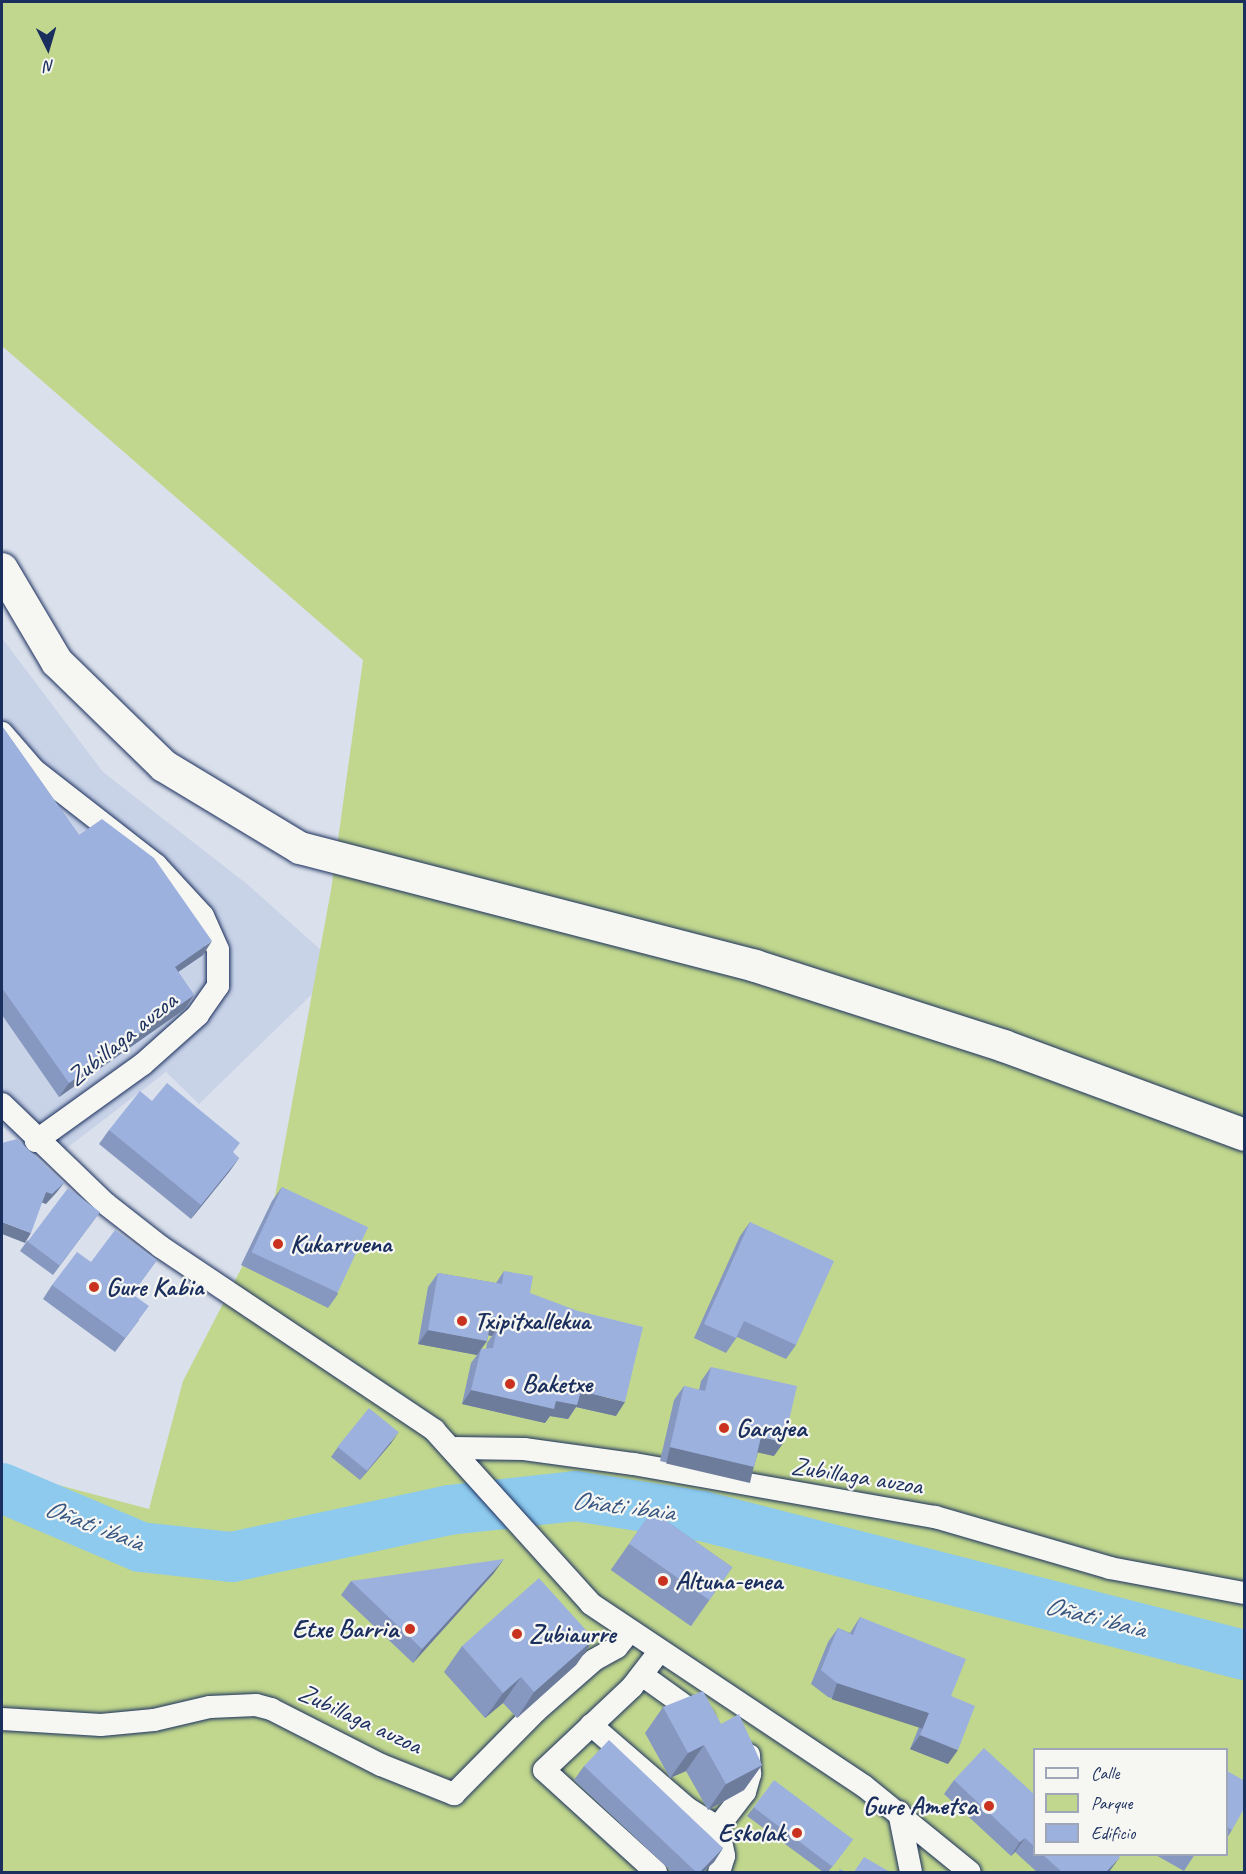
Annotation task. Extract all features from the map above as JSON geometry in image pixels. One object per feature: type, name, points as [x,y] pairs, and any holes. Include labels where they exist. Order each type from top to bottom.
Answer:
[{"type":"main road","points":[[2,568],[57,662],[164,766],[300,848],[755,966],[1004,1046],[1245,1135]]},
{"type":"street","name":"Zubillaga auzoa","points":[[2,733],[34,770],[156,866],[202,916],[218,950],[218,986],[198,1015],[143,1064],[36,1141]]},
{"type":"street","points":[[2,1104],[36,1141],[161,1247],[373,1387],[454,1448],[549,1559],[591,1604],[899,1812],[970,1872]]},
{"type":"street","name":"Zubillaga auzoa","points":[[454,1448],[524,1449],[634,1464],[935,1517],[1110,1568],[1245,1593]]},
{"type":"street","name":"Zubillaga auzoa","points":[[2,1719],[110,1725],[210,1707],[256,1705],[290,1718],[381,1765],[453,1794],[536,1712],[594,1660],[617,1647],[630,1632]]},
{"type":"street","points":[[656,1872],[544,1770],[642,1674],[659,1652]]},
{"type":"street","points":[[642,1674],[715,1728]]},
{"type":"street","points":[[591,1725],[687,1808],[718,1827]]},
{"type":"street","points":[[719,1872],[723,1856],[718,1827],[745,1792],[750,1774],[750,1758],[734,1742]]},
{"type":"street","points":[[899,1812],[912,1872]]},
{"type":"shaded area","points":[[2,638],[103,772],[247,884],[340,967],[199,1104],[166,1072],[46,1164],[2,1126]]},
{"type":"green space","points":[[2,2],[1244,2],[1244,1872],[2,1872],[2,1470],[149,1509],[183,1381],[273,1207],[331,890],[363,660],[2,346]]},
{"type":"building","points":[[2,726],[79,835],[102,819],[154,858],[212,941],[175,967],[194,995],[69,1083],[2,988]]},
{"type":"building","points":[[167,1083],[240,1143],[233,1152],[239,1158],[201,1205],[109,1130],[140,1091],[152,1101]]},
{"type":"building","points":[[17,1139],[64,1183],[52,1194],[46,1192],[31,1233],[2,1222],[2,1143]]},
{"type":"building","points":[[282,1187],[368,1227],[338,1292],[252,1252]]},
{"type":"building","points":[[68,1188],[100,1212],[60,1266],[28,1242]]},
{"type":"building","points":[[750,1222],[834,1261],[796,1345],[744,1321],[736,1338],[704,1324]]},
{"type":"building","name":"Gure Kabia","points":[[115,1230],[157,1260],[132,1294],[149,1306],[125,1338],[52,1285],[77,1252],[91,1262]]},
{"type":"building","points":[[504,1271],[533,1276],[530,1293],[578,1311],[643,1327],[625,1402],[581,1391],[577,1405],[556,1401],[554,1409],[471,1390],[481,1349],[493,1348],[497,1329],[510,1323],[491,1320],[487,1341],[428,1330],[438,1273],[502,1284]]},
{"type":"building","name":"Garajea","points":[[711,1367],[797,1386],[784,1442],[761,1437],[754,1467],[670,1447],[684,1386],[705,1391]]},
{"type":"building","points":[[369,1408],[399,1432],[367,1471],[338,1447]]},
{"type":"building","points":[[652,1511],[732,1567],[709,1600],[629,1544]]},
{"type":"building","name":"Etxe Barria","points":[[504,1559],[422,1649],[351,1581]]},
{"type":"building","name":"Zubiaurre","points":[[539,1578],[594,1639],[534,1692],[521,1677],[503,1693],[462,1646]]},
{"type":"building","points":[[860,1617],[966,1659],[951,1696],[975,1706],[958,1750],[920,1735],[929,1713],[837,1683],[821,1670],[838,1628],[853,1635]]},
{"type":"building","points":[[703,1691],[721,1724],[739,1714],[762,1765],[726,1784],[704,1745],[688,1753],[663,1707]]},
{"type":"building","points":[[609,1740],[723,1848],[700,1872],[696,1872],[584,1766]]},
{"type":"building","name":"Gure Ametsa","points":[[984,1748],[1033,1793],[1033,1845],[1025,1838],[1020,1842],[954,1780]]},
{"type":"building","points":[[1228,1772],[1245,1781],[1245,1807],[1232,1830],[1228,1828]]},
{"type":"building","name":"Eskolak","points":[[774,1780],[853,1840],[833,1867],[754,1807]]},
{"type":"building","points":[[1044,1856],[1120,1857],[1106,1872],[1062,1872]]},
{"type":"building","points":[[864,1857],[890,1872],[854,1872]]},
{"type":"waterway","name":"Oñati ibaia","points":[[2,1488],[140,1547],[232,1557],[449,1510],[575,1496],[702,1516],[1244,1655]]},
{"type":"place","name":"Kukarruena","points":[[278,1244]]},
{"type":"place","name":"Gure Kabia","points":[[94,1287]]},
{"type":"place","name":"Txipitxallekua","points":[[462,1321]]},
{"type":"place","name":"Baketxe","points":[[510,1384]]},
{"type":"place","name":"Garajea","points":[[724,1428]]},
{"type":"place","name":"Altuna-enea","points":[[663,1581]]},
{"type":"place","name":"Etxe Barria","points":[[410,1629]]},
{"type":"place","name":"Zubiaurre","points":[[517,1634]]},
{"type":"place","name":"Gure Ametsa","points":[[989,1806]]},
{"type":"place","name":"Eskolak","points":[[797,1833]]}]
